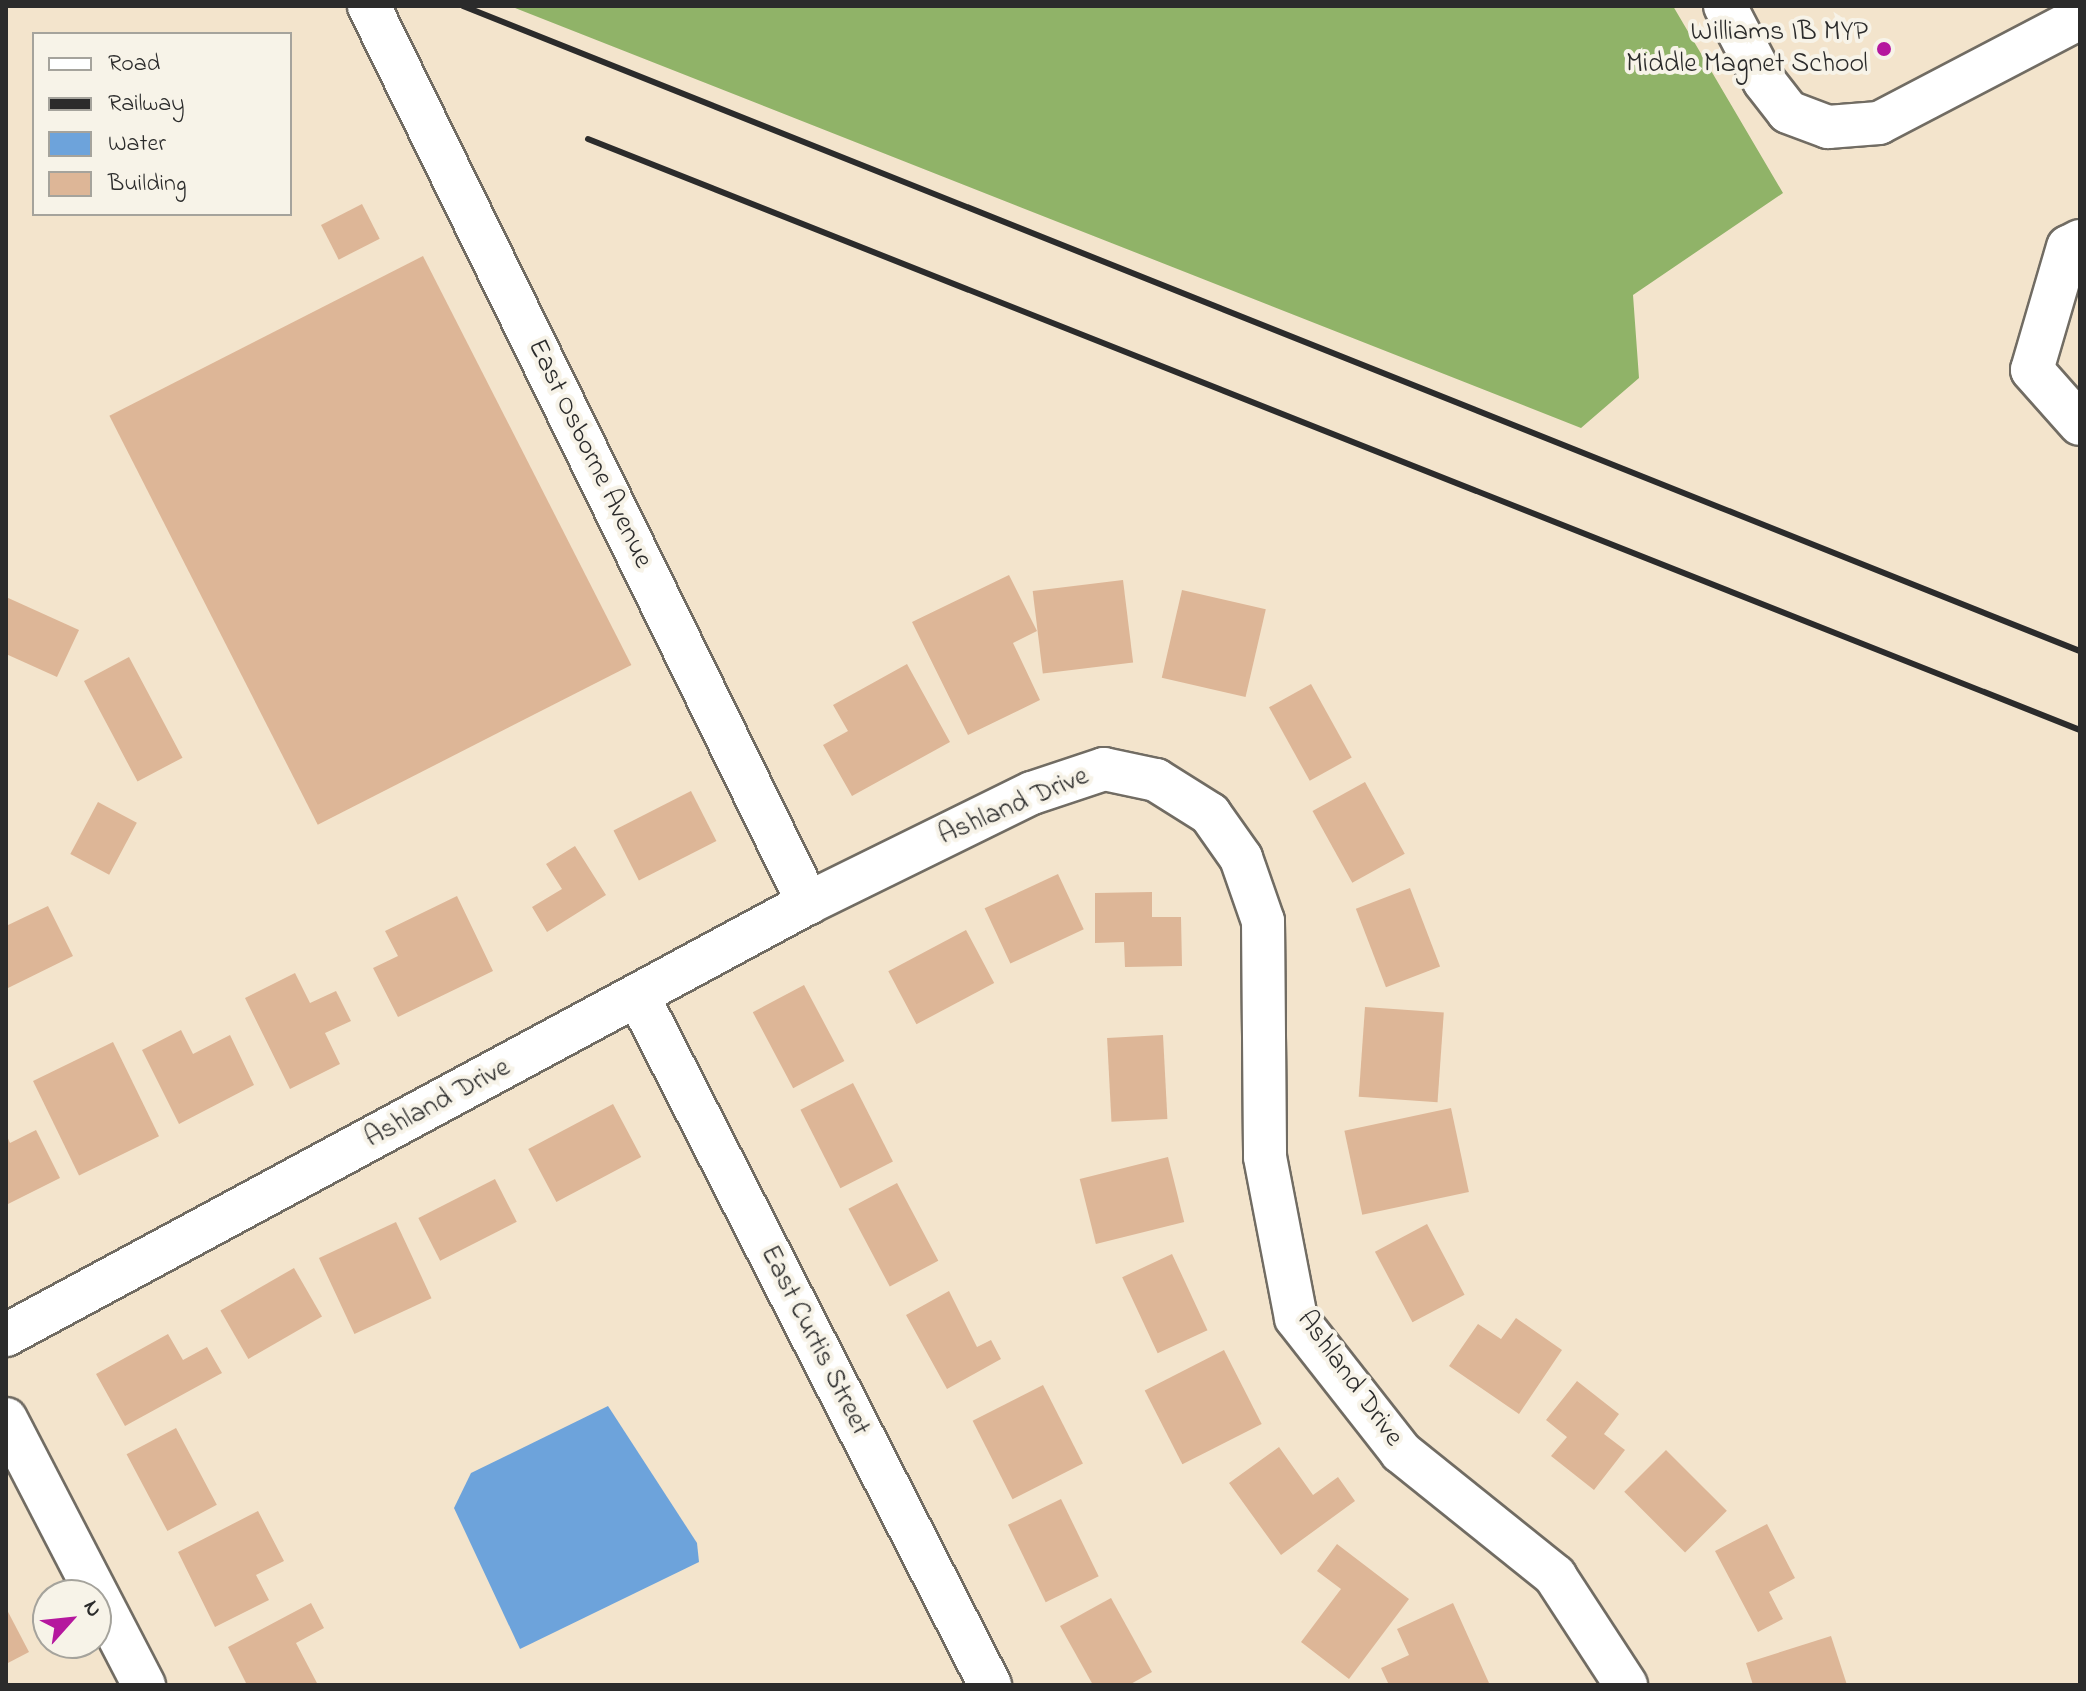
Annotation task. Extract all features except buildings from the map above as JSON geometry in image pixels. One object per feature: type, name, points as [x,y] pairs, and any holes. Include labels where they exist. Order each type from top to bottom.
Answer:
[{"type":"street","name":"East Osborne Avenue","points":[[369,6],[808,903]]},
{"type":"street","points":[[1725,6],[1764,81],[1788,112],[1828,127],[1879,123],[2080,18]]},
{"type":"street","points":[[2080,241],[2068,247],[2032,370],[2080,424]]},
{"type":"street","name":"Ashland Drive","points":[[6,1335],[808,903],[1032,793],[1104,769],[1156,780],[1210,814],[1241,858],[1263,921],[1265,1157],[1296,1318],[1401,1452],[1555,1576],[1626,1685]]},
{"type":"street","name":"East Curtis Street","points":[[638,996],[990,1685]]},
{"type":"street","points":[[6,1419],[144,1685]]},
{"type":"green space","points":[[510,6],[1673,6],[1783,193],[1633,295],[1639,378],[1581,428]]},
{"type":"water","points":[[608,1406],[697,1543],[699,1562],[520,1649],[454,1508],[471,1473]]},
{"type":"railway","points":[[463,6],[2080,651]]},
{"type":"railway","points":[[588,139],[2080,730]]},
{"type":"place","name":"Williams IB MYP Middle Magnet School","points":[[1884,49]]}]
